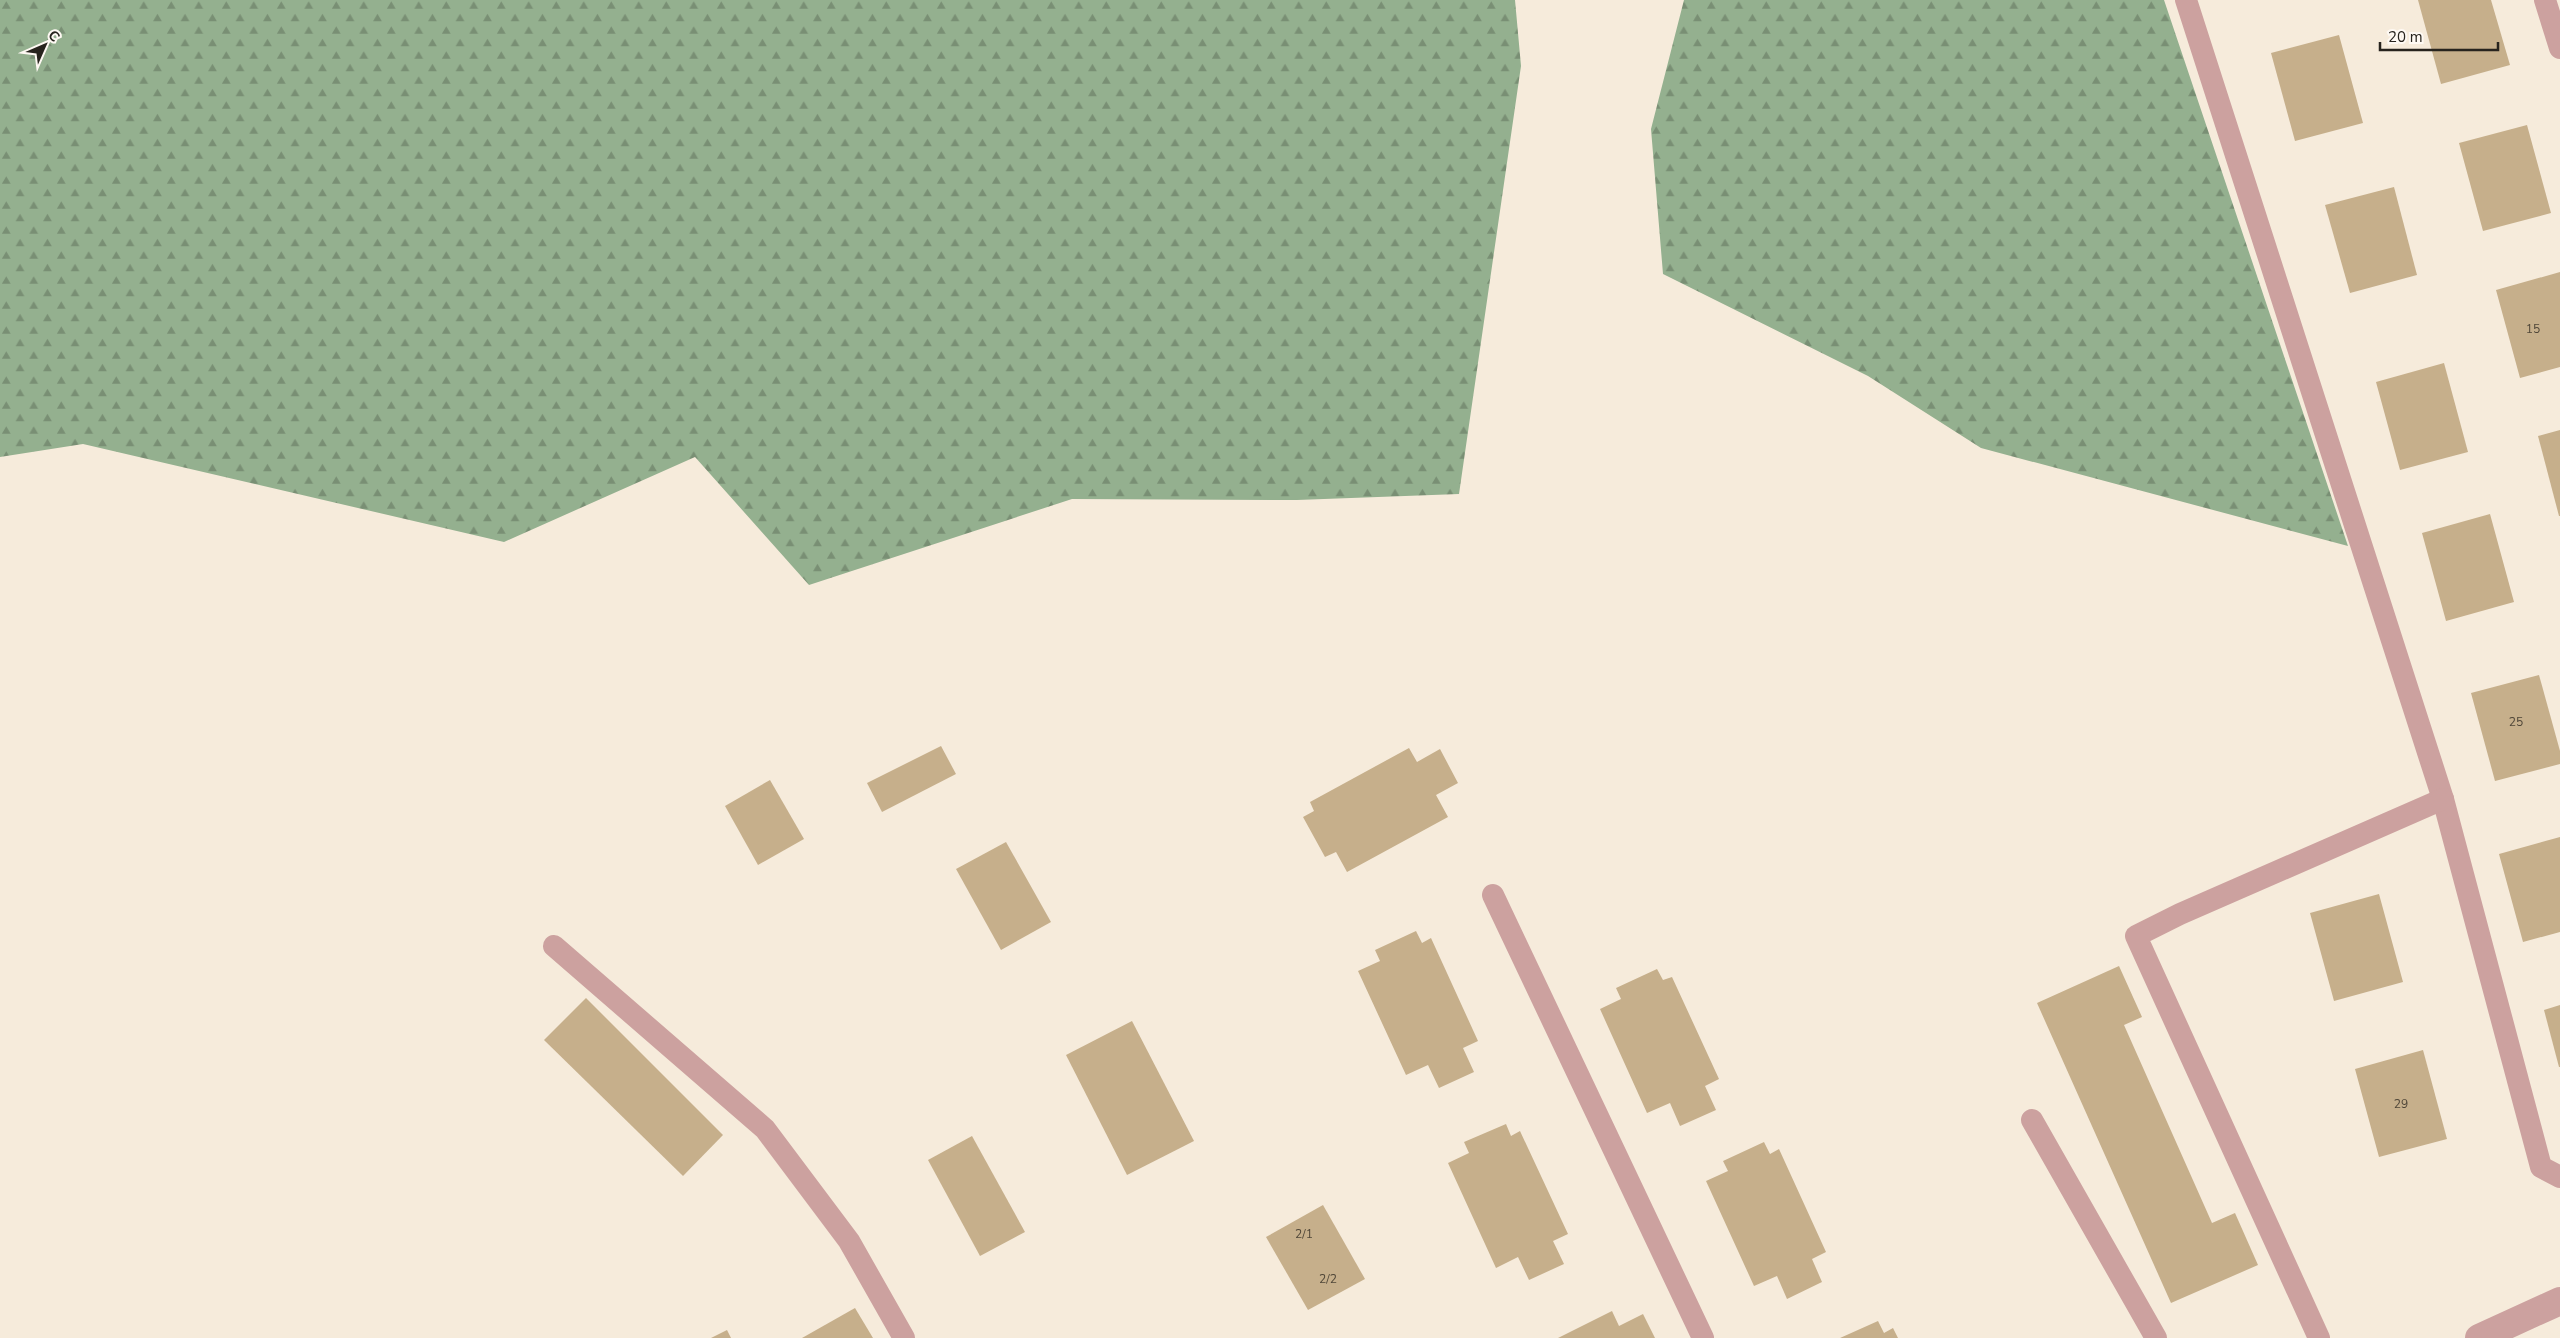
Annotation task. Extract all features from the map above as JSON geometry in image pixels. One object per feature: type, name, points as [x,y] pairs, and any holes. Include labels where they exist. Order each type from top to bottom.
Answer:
[{"type":"street","points":[[2479,1338],[2560,1301]]},
{"type":"lane","points":[[2186,0],[2443,799],[2541,1167],[2560,1177]]},
{"type":"lane","points":[[2545,0],[2560,48]]},
{"type":"lane","points":[[2319,1338],[2136,936],[2180,914],[2443,799]]},
{"type":"lane","points":[[1493,895],[1704,1338]]},
{"type":"lane","points":[[554,946],[765,1129],[849,1241],[904,1338]]},
{"type":"lane","points":[[2032,1120],[2156,1338]]},
{"type":"green space","points":[[0,0],[1515,0],[1521,66],[1459,494],[1297,500],[1072,499],[809,585],[695,457],[504,542],[83,444],[0,457]]},
{"type":"green space","points":[[1684,0],[2164,0],[2348,546],[1981,448],[1868,376],[1663,274],[1651,129]]},
{"type":"building","points":[[2418,0],[2491,0],[2510,65],[2441,84]]},
{"type":"building","points":[[2339,35],[2363,123],[2295,141],[2271,53]]},
{"type":"building","points":[[2527,125],[2551,213],[2483,231],[2459,143]]},
{"type":"building","points":[[2394,187],[2417,275],[2350,293],[2325,205]]},
{"type":"building","points":[[2560,272],[2560,367],[2520,378],[2496,290]]},
{"type":"building","points":[[2444,363],[2468,452],[2400,470],[2376,382]]},
{"type":"building","points":[[2560,430],[2560,516],[2559,516],[2538,436]]},
{"type":"building","points":[[2490,514],[2514,602],[2446,621],[2422,533]]},
{"type":"building","points":[[2539,675],[2560,751],[2560,764],[2495,781],[2471,693]]},
{"type":"building","points":[[941,746],[956,774],[882,812],[867,783]]},
{"type":"building","points":[[1409,748],[1417,762],[1440,749],[1458,783],[1436,795],[1448,817],[1347,872],[1336,852],[1325,857],[1303,817],[1314,811],[1310,802]]},
{"type":"building","points":[[770,780],[804,839],[758,865],[725,806]]},
{"type":"building","points":[[2560,837],[2560,932],[2523,942],[2499,854]]},
{"type":"building","points":[[1006,842],[1051,922],[1001,950],[956,869]]},
{"type":"building","points":[[2379,894],[2403,982],[2334,1001],[2310,913]]},
{"type":"building","points":[[1416,931],[1422,943],[1431,938],[1478,1041],[1463,1048],[1474,1072],[1439,1088],[1428,1065],[1406,1075],[1358,971],[1380,961],[1375,950]]},
{"type":"building","points":[[2119,966],[2142,1017],[2124,1025],[2212,1223],[2235,1213],[2258,1265],[2171,1303],[2037,1003]]},
{"type":"building","points":[[1657,969],[1663,980],[1672,977],[1719,1079],[1705,1086],[1716,1110],[1680,1126],[1670,1103],[1647,1113],[1600,1009],[1621,999],[1616,988]]},
{"type":"building","points":[[586,998],[723,1135],[683,1176],[544,1040]]},
{"type":"building","points":[[2560,1005],[2560,1067],[2559,1067],[2544,1010]]},
{"type":"building","points":[[1132,1021],[1194,1141],[1127,1175],[1066,1055]]},
{"type":"building","points":[[2423,1050],[2447,1139],[2379,1157],[2355,1069]]},
{"type":"building","points":[[1506,1124],[1511,1136],[1520,1131],[1568,1234],[1553,1241],[1564,1264],[1529,1280],[1518,1257],[1496,1268],[1448,1163],[1469,1153],[1464,1142]]},
{"type":"building","points":[[972,1136],[1025,1232],[980,1256],[928,1160]]},
{"type":"building","points":[[1764,1142],[1770,1154],[1779,1149],[1826,1252],[1812,1259],[1822,1282],[1787,1299],[1777,1276],[1754,1286],[1706,1181],[1728,1171],[1723,1161]]},
{"type":"building","points":[[1323,1205],[1365,1279],[1308,1310],[1266,1237]]},
{"type":"building","points":[[855,1308],[873,1338],[802,1338]]},
{"type":"building","points":[[1612,1311],[1619,1326],[1643,1314],[1655,1338],[1558,1338]]},
{"type":"building","points":[[1878,1321],[1884,1333],[1893,1328],[1898,1338],[1840,1338]]},
{"type":"building","points":[[727,1330],[731,1338],[711,1338]]}]
